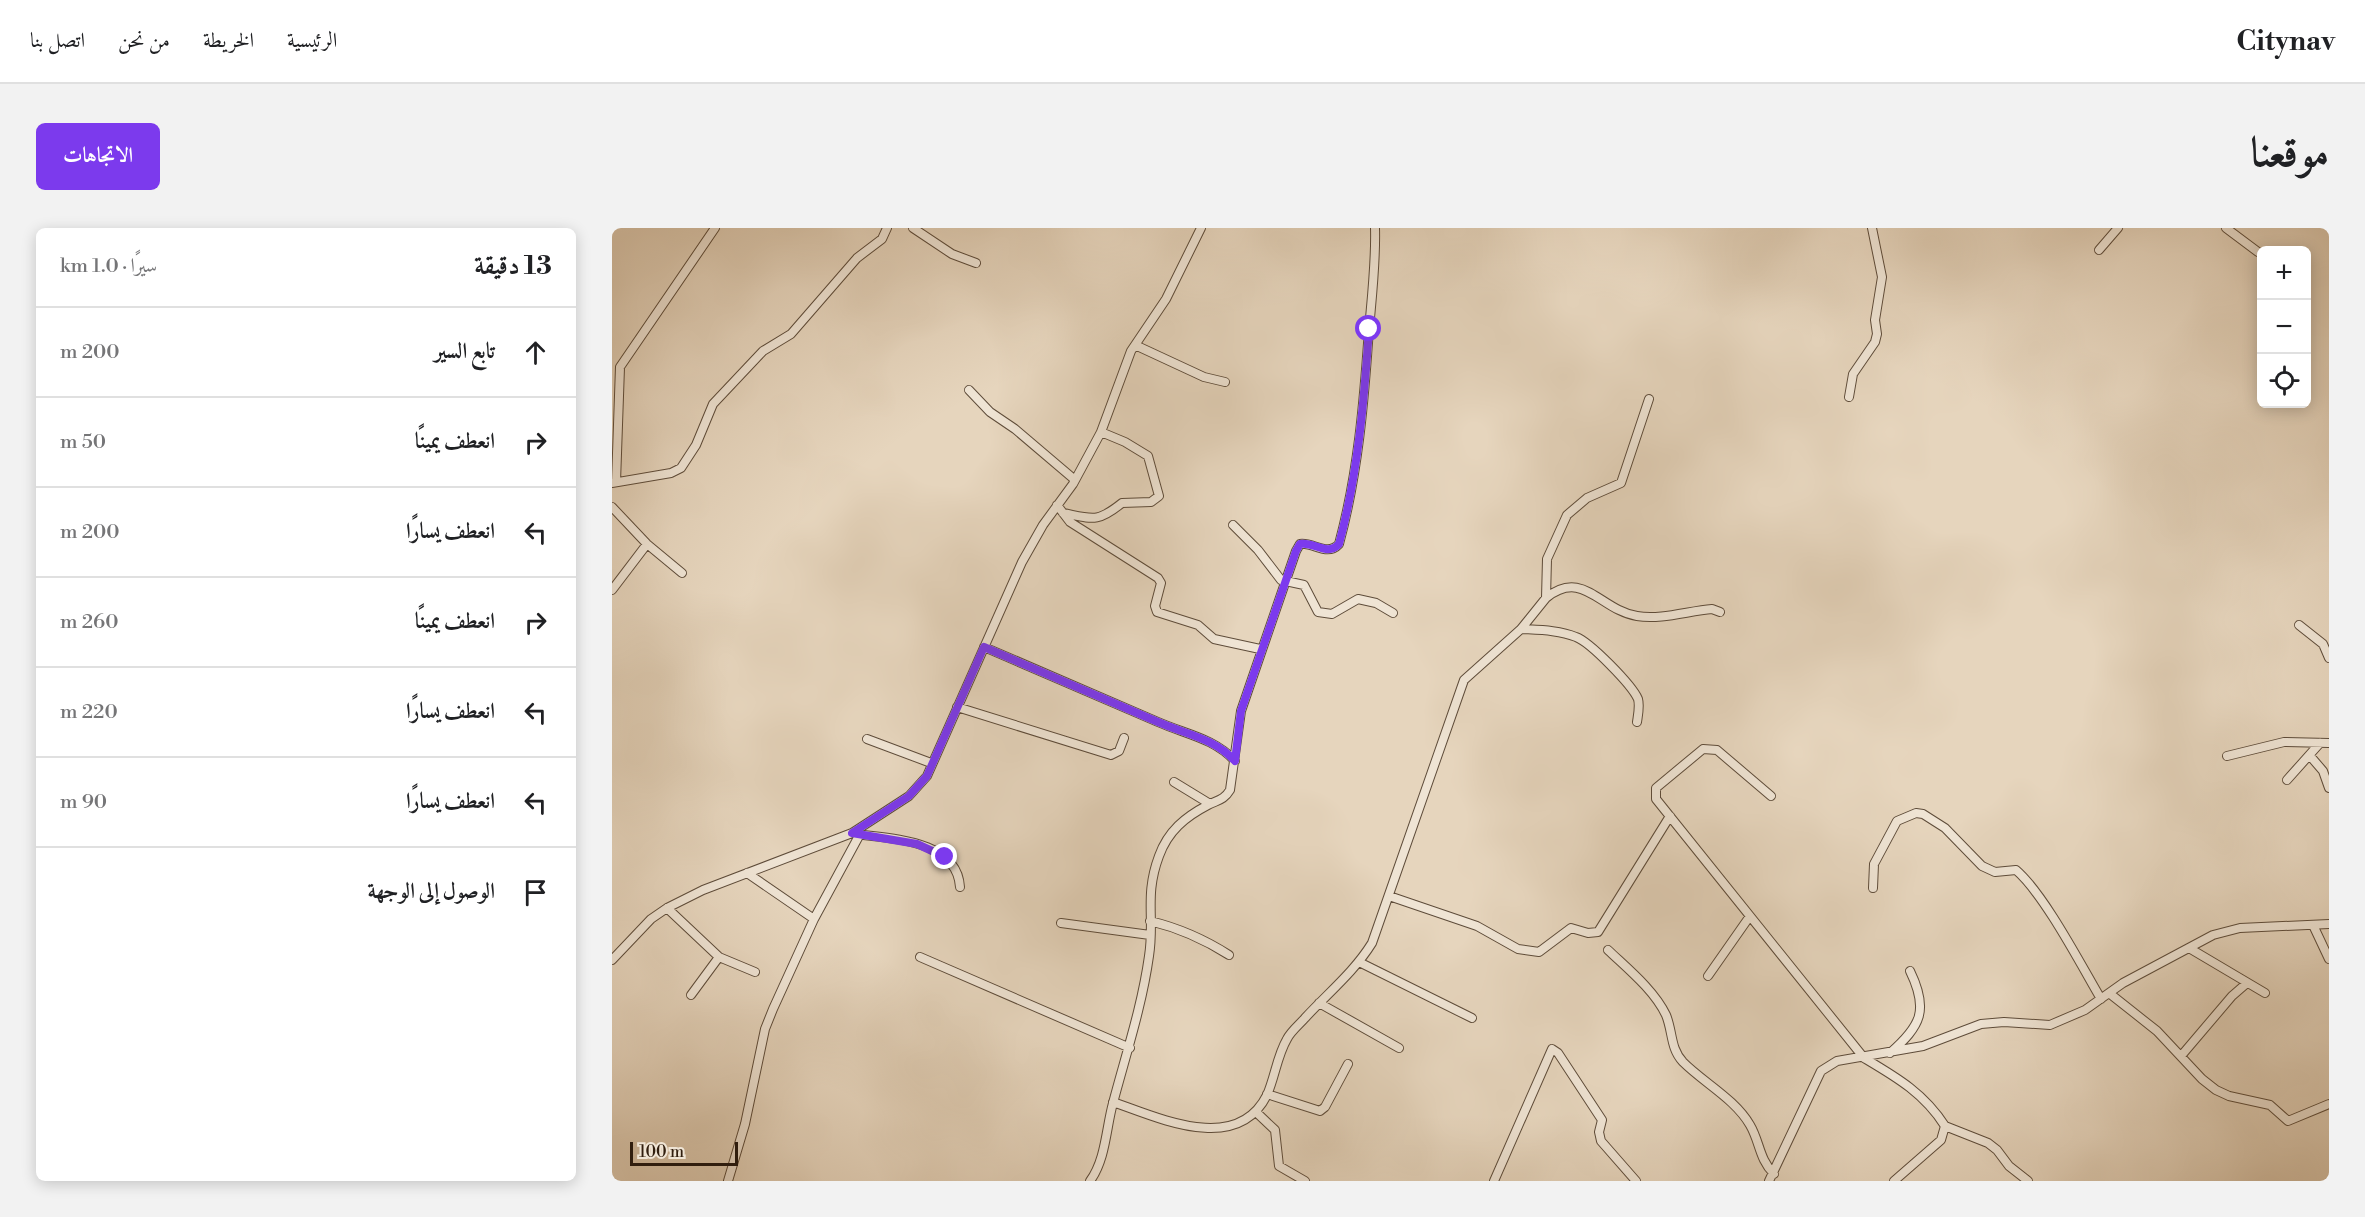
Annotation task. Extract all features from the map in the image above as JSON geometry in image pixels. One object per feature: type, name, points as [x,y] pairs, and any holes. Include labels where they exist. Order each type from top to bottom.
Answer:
[{"type":"street","points":[[715,228],[620,367],[614,483],[671,473],[681,468],[696,445],[713,404],[763,351],[791,334],[857,258],[882,239],[887,228]]},
{"type":"street","points":[[913,228],[952,254],[976,263]]},
{"type":"street","points":[[612,960],[651,919],[667,908],[747,873],[856,834],[919,788],[1022,562],[1075,480],[1101,432],[1136,345],[1166,298],[1201,228]]},
{"type":"street","points":[[1090,1181],[1102,1159],[1113,1102],[1130,1048],[1149,955],[1150,881],[1160,853],[1171,833],[1182,820],[1225,798],[1230,790],[1241,711],[1284,580],[1300,544],[1305,543],[1327,550],[1334,549],[1339,544],[1344,527],[1363,408],[1376,264],[1375,228]]},
{"type":"street","points":[[1849,397],[1853,374],[1875,342],[1877,334],[1875,320],[1882,277],[1872,228]]},
{"type":"street","points":[[2099,250],[2118,228]]},
{"type":"street","points":[[2226,228],[2257,251]]},
{"type":"street","points":[[1136,345],[1204,377],[1226,382]]},
{"type":"street","points":[[969,390],[990,412],[1016,429],[1075,480]]},
{"type":"street","points":[[1546,598],[1547,559],[1568,515],[1587,498],[1621,483],[1649,399]]},
{"type":"street","points":[[1062,513],[1094,519],[1111,513],[1122,503],[1151,502],[1159,496],[1148,456],[1125,441],[1101,432]]},
{"type":"street","points":[[1057,505],[1062,513],[1081,530],[1158,578],[1161,583],[1155,606],[1157,612],[1198,625],[1214,639],[1260,649]]},
{"type":"street","points":[[612,507],[647,544],[682,573]]},
{"type":"street","points":[[1233,525],[1258,550],[1276,576],[1304,585],[1318,612],[1325,615],[1343,610],[1358,599],[1376,603],[1393,613]]},
{"type":"street","points":[[612,590],[647,544]]},
{"type":"street","points":[[1113,1102],[1185,1126],[1201,1129],[1241,1122],[1256,1112],[1267,1094],[1287,1038],[1359,962],[1372,943],[1464,680],[1521,629],[1546,598],[1558,589],[1567,586],[1590,592],[1611,606],[1639,616],[1712,609],[1720,612]]},
{"type":"street","points":[[2299,625],[2323,644],[2329,658]]},
{"type":"street","points":[[1521,629],[1556,632],[1576,637],[1590,644],[1639,701],[1637,722]]},
{"type":"street","points":[[984,647],[1158,722],[1196,734],[1227,752],[1235,761]]},
{"type":"street","points":[[957,707],[1110,755],[1119,751],[1124,738]]},
{"type":"street","points":[[867,739],[932,763]]},
{"type":"street","points":[[2227,756],[2284,742],[2325,743]]},
{"type":"street","points":[[2287,780],[2325,743]]},
{"type":"street","points":[[1771,795],[1717,750],[1703,749],[1656,788],[1656,799],[1863,1058],[1907,1083],[1920,1094],[1945,1126],[1988,1143],[1997,1149],[2009,1166],[2028,1181]]},
{"type":"street","points":[[2311,757],[2323,771],[2329,788]]},
{"type":"street","points":[[1174,782],[1210,804]]},
{"type":"street","points":[[1873,888],[1874,864],[1897,821],[1907,816],[1923,814],[1946,828],[1983,866],[1995,872],[2016,870],[2021,875],[2036,893],[2101,999]]},
{"type":"street","points":[[1389,896],[1477,926],[1518,949],[1539,952],[1571,928],[1588,933],[1599,932],[1670,816]]},
{"type":"street","points":[[856,834],[917,844],[936,851],[954,864],[959,874],[960,887]]},
{"type":"street","points":[[728,1181],[745,1124],[765,1029],[814,919],[856,834]]},
{"type":"street","points":[[747,873],[814,919]]},
{"type":"street","points":[[667,908],[718,957],[755,972]]},
{"type":"street","points":[[1708,976],[1750,916]]},
{"type":"street","points":[[1150,921],[1173,926],[1206,940],[1229,955]]},
{"type":"street","points":[[1061,923],[1150,935]]},
{"type":"street","points":[[1771,1177],[1821,1071],[1838,1061],[1889,1054],[1923,1046],[1982,1024],[2004,1022],[2050,1025],[2066,1020],[2133,977],[2226,930],[2329,924]]},
{"type":"street","points":[[2313,925],[2329,959]]},
{"type":"street","points":[[2189,948],[2265,993]]},
{"type":"street","points":[[1608,950],[1638,978],[1660,1006],[1667,1018],[1673,1047],[1683,1061],[1740,1112],[1751,1125],[1760,1157],[1771,1177]]},
{"type":"street","points":[[691,995],[718,957]]},
{"type":"street","points":[[920,957],[1130,1048]]},
{"type":"street","points":[[1359,962],[1472,1018]]},
{"type":"street","points":[[1889,1054],[1905,1040],[1917,1024],[1922,1011],[1919,993],[1910,971]]},
{"type":"street","points":[[2181,1056],[2232,996],[2247,983]]},
{"type":"street","points":[[2109,993],[2157,1031],[2216,1090],[2229,1096],[2270,1105],[2288,1121],[2329,1104]]},
{"type":"street","points":[[1319,1003],[1399,1048]]},
{"type":"street","points":[[1494,1181],[1552,1049],[1558,1053],[1602,1120],[1599,1132],[1601,1141],[1636,1181]]},
{"type":"street","points":[[1267,1094],[1320,1111],[1325,1107],[1348,1064]]},
{"type":"street","points":[[1256,1112],[1275,1130],[1279,1167],[1305,1181]]},
{"type":"street","points":[[1894,1181],[1941,1140],[1945,1126]]},
{"type":"route","points":[[945,857],[917,844],[852,833],[919,788],[927,776],[984,647],[1158,722],[1196,734],[1227,752],[1235,761],[1241,711],[1260,649],[1270,628],[1296,551],[1300,544],[1305,543],[1327,550],[1334,549],[1339,544],[1350,499],[1363,408],[1369,329]]}]
